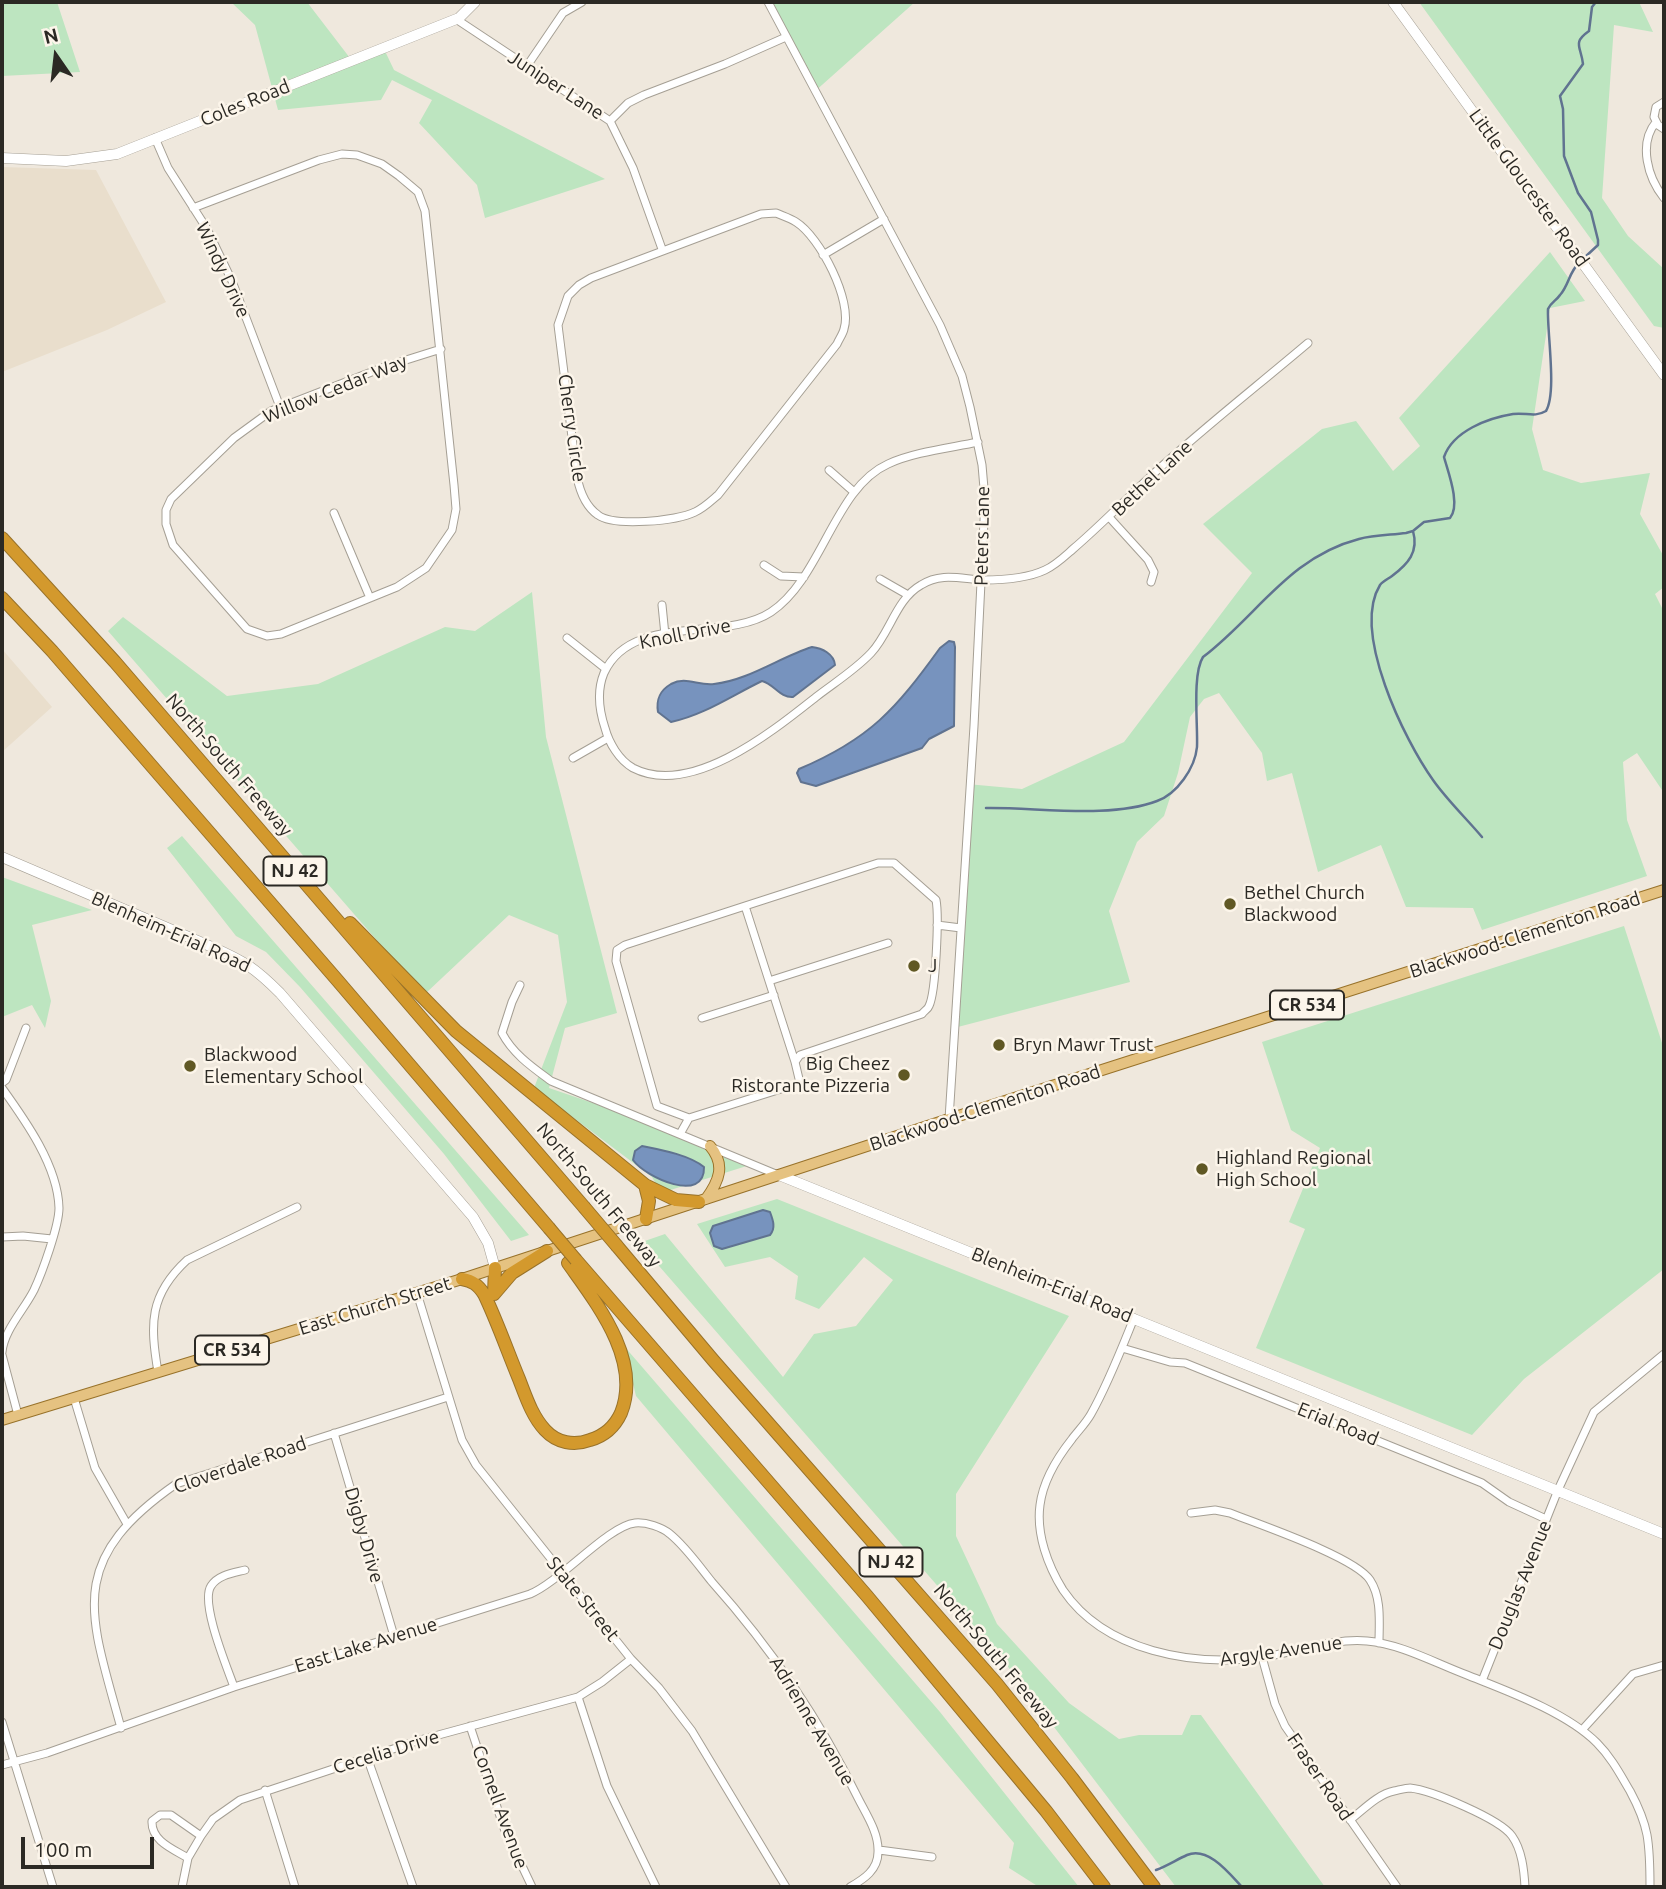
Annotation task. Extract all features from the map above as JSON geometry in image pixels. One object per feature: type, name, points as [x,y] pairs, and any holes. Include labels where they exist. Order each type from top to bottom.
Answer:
[{"type":"highway","name":"North-South Freeway","points":[[2,538],[115,662],[713,1360],[997,1684],[1154,1887]]},
{"type":"highway","name":"NJ 42","points":[[2,598],[52,651],[535,1211],[546,1231],[885,1617],[1038,1801],[1104,1887]]},
{"type":"highway","points":[[265,837],[456,1031],[645,1185],[676,1200],[702,1201]]},
{"type":"highway","points":[[645,1185],[649,1201],[646,1219]]},
{"type":"highway","points":[[494,1294],[512,1273],[547,1251]]},
{"type":"highway","points":[[462,1279],[471,1280],[479,1286],[494,1315],[538,1422],[547,1432],[564,1442],[577,1443],[599,1436],[611,1428],[624,1404],[626,1381],[622,1357],[608,1324],[572,1261]]},
{"type":"highway","points":[[494,1315],[495,1268]]},
{"type":"main road","name":"Coles Road","points":[[2,158],[83,160],[117,154],[456,19],[475,2]]},
{"type":"main road","name":"Little Gloucester Road","points":[[1393,2],[1663,371]]},
{"type":"main road","name":"Blenheim-Erial Road","points":[[2,857],[246,962],[256,970],[280,993],[472,1217],[488,1243],[495,1268]]},
{"type":"main road","name":"Blackwood-Clementon Road","points":[[586,1238],[1664,890]]},
{"type":"main road","points":[[702,1201],[718,1183],[720,1172],[718,1157],[710,1146]]},
{"type":"main road","name":"Blenheim-Erial Road","points":[[779,1175],[1488,1465],[1558,1490],[1664,1534]]},
{"type":"main road","name":"East Church Street","points":[[2,1420],[462,1279],[586,1238]]},
{"type":"street","points":[[527,66],[563,13],[582,2]]},
{"type":"street","name":"Peters Lane","points":[[768,2],[940,325],[962,376],[978,442],[985,500],[949,1119]]},
{"type":"street","name":"Juniper Lane","points":[[456,19],[610,121],[633,168],[662,250]]},
{"type":"street","points":[[610,121],[628,103],[644,95],[786,37]]},
{"type":"street","points":[[1664,102],[1654,112],[1656,122],[1664,129]]},
{"type":"street","points":[[1656,122],[1647,138],[1647,157],[1654,183],[1664,198]]},
{"type":"street","name":"Windy Drive","points":[[155,138],[167,168],[207,229],[232,281],[280,407]]},
{"type":"street","name":"Willow Cedar Way","points":[[192,208],[319,160],[342,154],[357,155],[382,164],[418,192],[425,211],[441,349],[454,485],[456,509],[452,530],[426,568],[397,587],[281,634],[267,636],[247,629],[173,545],[166,524],[166,510],[171,499],[234,438],[280,407],[387,366],[441,349]]},
{"type":"street","name":"Cherry Circle","points":[[776,213],[795,221],[804,228],[823,255],[841,290],[845,328],[837,344],[718,495],[695,512],[674,518],[635,522],[600,517],[589,507],[580,491],[558,326],[568,296],[579,285],[662,250],[761,214],[776,213]]},
{"type":"street","points":[[823,255],[884,219]]},
{"type":"street","name":"Bethel Lane","points":[[981,580],[1024,576],[1048,569],[1109,517],[1157,470],[1308,343]]},
{"type":"street","name":"Knoll Drive","points":[[606,669],[617,654],[631,644],[665,635],[742,623],[773,611],[804,577],[854,492],[863,483],[887,464],[978,442]]},
{"type":"street","points":[[829,470],[854,492]]},
{"type":"street","points":[[334,513],[370,598]]},
{"type":"street","points":[[1109,517],[1148,560],[1154,572],[1152,582]]},
{"type":"street","points":[[764,565],[781,576],[804,577]]},
{"type":"street","points":[[567,638],[606,669],[600,684],[599,702],[608,738],[620,757],[632,767],[655,774],[701,769],[737,754],[782,724],[874,650],[908,595],[918,586],[944,577],[959,576],[981,580]]},
{"type":"street","points":[[880,579],[908,595]]},
{"type":"street","points":[[662,605],[665,635]]},
{"type":"street","points":[[573,758],[608,738]]},
{"type":"street","points":[[650,1122],[657,1106],[616,961],[617,950],[625,945],[888,861],[894,863],[936,900],[937,925],[929,1007],[922,1014],[800,1055],[795,1062]]},
{"type":"street","points":[[657,1106],[689,1118],[800,1083],[745,906]]},
{"type":"street","points":[[937,925],[961,928]]},
{"type":"street","points":[[769,981],[888,943]]},
{"type":"street","name":"Blenheim-Erial Road","points":[[520,985],[502,1028],[507,1043],[519,1057],[551,1082],[779,1175]]},
{"type":"street","points":[[702,1017],[774,995]]},
{"type":"street","points":[[18,1415],[2,1354],[7,1337],[35,1289],[59,1209],[55,1184],[41,1149],[2,1085],[26,1028]]},
{"type":"street","points":[[680,1134],[689,1118]]},
{"type":"street","points":[[158,1373],[153,1341],[155,1302],[173,1273],[187,1260],[297,1207]]},
{"type":"street","points":[[2,1237],[52,1239]]},
{"type":"street","name":"State Street","points":[[417,1293],[462,1440],[476,1465],[692,1731],[786,1887]]},
{"type":"street","name":"Argyle Avenue","points":[[1134,1318],[1090,1416],[1070,1441],[1044,1486],[1040,1521],[1045,1550],[1053,1574],[1070,1599],[1100,1626],[1130,1642],[1160,1652],[1209,1660],[1262,1657],[1345,1640],[1379,1643],[1517,1695],[1583,1730],[1618,1768],[1639,1808],[1647,1832],[1650,1887]]},
{"type":"street","name":"Erial Road","points":[[1122,1348],[1159,1360],[1185,1363],[1211,1373],[1482,1483],[1509,1502],[1546,1519]]},
{"type":"street","name":"Douglas Avenue","points":[[1482,1681],[1558,1490],[1594,1412],[1664,1354]]},
{"type":"street","name":"Cloverdale Road","points":[[121,1728],[96,1636],[94,1592],[110,1546],[127,1524],[176,1484],[448,1397]]},
{"type":"street","points":[[74,1398],[95,1468],[127,1524]]},
{"type":"street","name":"Digby Drive","points":[[334,1433],[394,1636]]},
{"type":"street","points":[[1191,1513],[1215,1510],[1230,1513],[1348,1561],[1370,1579],[1376,1593],[1379,1643]]},
{"type":"street","name":"East Lake Avenue","points":[[2,1765],[121,1728],[234,1687],[530,1594],[562,1574],[616,1531],[636,1523],[654,1525],[670,1533],[701,1568]]},
{"type":"street","name":"Adrienne Avenue","points":[[701,1568],[783,1668],[808,1707],[874,1830],[878,1850]]},
{"type":"street","points":[[234,1687],[211,1617],[207,1595],[219,1578],[245,1570]]},
{"type":"street","name":"Fraser Road","points":[[1262,1657],[1275,1704],[1286,1726],[1397,1887]]},
{"type":"street","name":"Cecelia Drive","points":[[182,1887],[188,1858],[201,1836],[213,1819],[240,1800],[368,1757],[578,1697],[631,1659]]},
{"type":"street","points":[[1583,1730],[1633,1674],[1664,1665]]},
{"type":"street","points":[[578,1697],[607,1786],[656,1887]]},
{"type":"street","points":[[2,1722],[53,1887]]},
{"type":"street","name":"Cornell Avenue","points":[[470,1726],[504,1828],[532,1887]]},
{"type":"street","points":[[368,1757],[412,1887]]},
{"type":"street","points":[[1350,1820],[1391,1791],[1410,1788],[1437,1797],[1484,1815],[1506,1829],[1516,1843],[1524,1868],[1525,1887]]},
{"type":"street","points":[[265,1790],[296,1887]]},
{"type":"street","points":[[188,1858],[159,1840],[152,1831],[152,1821],[159,1815],[170,1815],[201,1836]]},
{"type":"street","points":[[850,1887],[872,1871],[877,1863],[878,1850],[932,1857]]},
{"type":"shaded area","points":[[2,167],[96,170],[166,302],[107,330],[2,372]]},
{"type":"shaded area","points":[[2,649],[52,707],[2,752]]},
{"type":"green space","points":[[2,2],[57,2],[80,72],[2,76]]},
{"type":"green space","points":[[231,2],[307,2],[353,62],[384,49],[394,70],[605,179],[485,218],[477,185],[419,123],[432,100],[392,80],[381,100],[278,110],[255,25]]},
{"type":"green space","points":[[767,2],[915,2],[813,93]]},
{"type":"green space","points":[[1419,2],[1639,2],[1653,32],[1614,25],[1602,198],[1628,236],[1664,269],[1664,328],[1654,326]]},
{"type":"green space","points":[[1550,252],[1585,301],[1550,308],[1532,429],[1543,470],[1581,483],[1650,473],[1640,514],[1664,557],[1664,587],[1655,594],[1664,612],[1664,793],[1637,753],[1623,762],[1627,820],[1647,876],[1482,930],[1473,908],[1406,907],[1381,845],[1318,872],[1292,773],[1267,781],[1262,753],[1219,693],[1204,699],[1190,717],[1178,773],[1164,816],[1137,842],[1109,911],[1130,982],[954,1028],[967,784],[1022,789],[1124,742],[1252,573],[1203,524],[1322,429],[1356,421],[1393,471],[1420,446],[1399,418]]},
{"type":"green space","points":[[532,592],[546,737],[617,1013],[565,1028],[549,1088],[631,1116],[753,1164],[661,1193],[652,1177],[534,1088],[567,1002],[558,935],[509,915],[426,993],[427,998],[108,631],[123,617],[227,696],[318,684],[445,627],[475,631]]},
{"type":"green space","points":[[182,836],[529,1235],[511,1241],[444,1154],[300,987],[266,952],[236,936],[167,848]]},
{"type":"green space","points":[[2,877],[92,910],[32,925],[51,1001],[45,1028],[32,1005],[2,1017]]},
{"type":"green space","points":[[1624,926],[1664,1049],[1664,1269],[1524,1379],[1472,1435],[1256,1348],[1305,1229],[1289,1222],[1320,1148],[1291,1130],[1262,1042]]},
{"type":"green space","points":[[777,1199],[1069,1316],[956,1494],[956,1536],[997,1624],[1069,1703],[1119,1739],[1139,1735],[1182,1735],[1191,1715],[1201,1715],[1325,1887],[1176,1887],[1009,1668],[639,1243],[665,1234],[783,1377],[814,1334],[856,1326],[893,1280],[864,1257],[819,1309],[795,1299],[798,1276],[770,1257],[725,1267],[697,1224]]},
{"type":"green space","points":[[624,1346],[940,1712],[1079,1887],[1039,1887],[1009,1868],[1014,1843],[636,1396]]},
{"type":"water","points":[[949,641],[954,642],[955,647],[954,726],[929,739],[922,748],[816,786],[801,782],[797,773],[799,769],[845,746],[880,720],[940,648]]},
{"type":"water","points":[[812,647],[827,652],[835,665],[793,697],[784,695],[762,681],[683,719],[671,722],[658,712],[659,696],[671,684],[682,681],[708,684],[727,682]]},
{"type":"water","points":[[642,1146],[691,1159],[704,1167],[702,1178],[695,1184],[685,1186],[661,1180],[633,1160],[635,1151]]},
{"type":"water","points":[[763,1210],[770,1212],[772,1218],[770,1235],[722,1249],[714,1246],[710,1233],[713,1226]]},
{"type":"waterway","points":[[1584,258],[1598,245],[1598,240],[1591,212],[1578,193],[1564,156],[1563,109],[1560,96],[1583,64],[1579,42],[1589,31],[1592,7],[1596,2]]},
{"type":"waterway","points":[[986,808],[1117,810],[1157,801],[1171,793],[1184,779],[1196,755],[1197,687],[1203,657],[1275,589],[1313,559],[1359,539],[1406,533],[1424,522],[1450,518],[1454,497],[1444,457],[1455,440],[1472,427],[1493,419],[1546,411],[1551,391],[1548,309],[1563,291],[1579,263]]},
{"type":"waterway","points":[[1413,531],[1411,557],[1380,585],[1373,605],[1372,630],[1377,657],[1396,714],[1421,762],[1444,795],[1482,837]]},
{"type":"waterway","points":[[1156,1870],[1187,1855],[1203,1854],[1218,1862],[1242,1887]]},
{"type":"place","name":"Bethel Church Blackwood","points":[[1230,904]]},
{"type":"place","name":"J","points":[[914,966]]},
{"type":"place","name":"Bryn Mawr Trust","points":[[999,1045]]},
{"type":"place","name":"Blackwood Elementary School","points":[[190,1066]]},
{"type":"place","name":"Big Cheez Ristorante Pizzeria","points":[[904,1075]]},
{"type":"place","name":"Highland Regional High School","points":[[1202,1169]]}]
